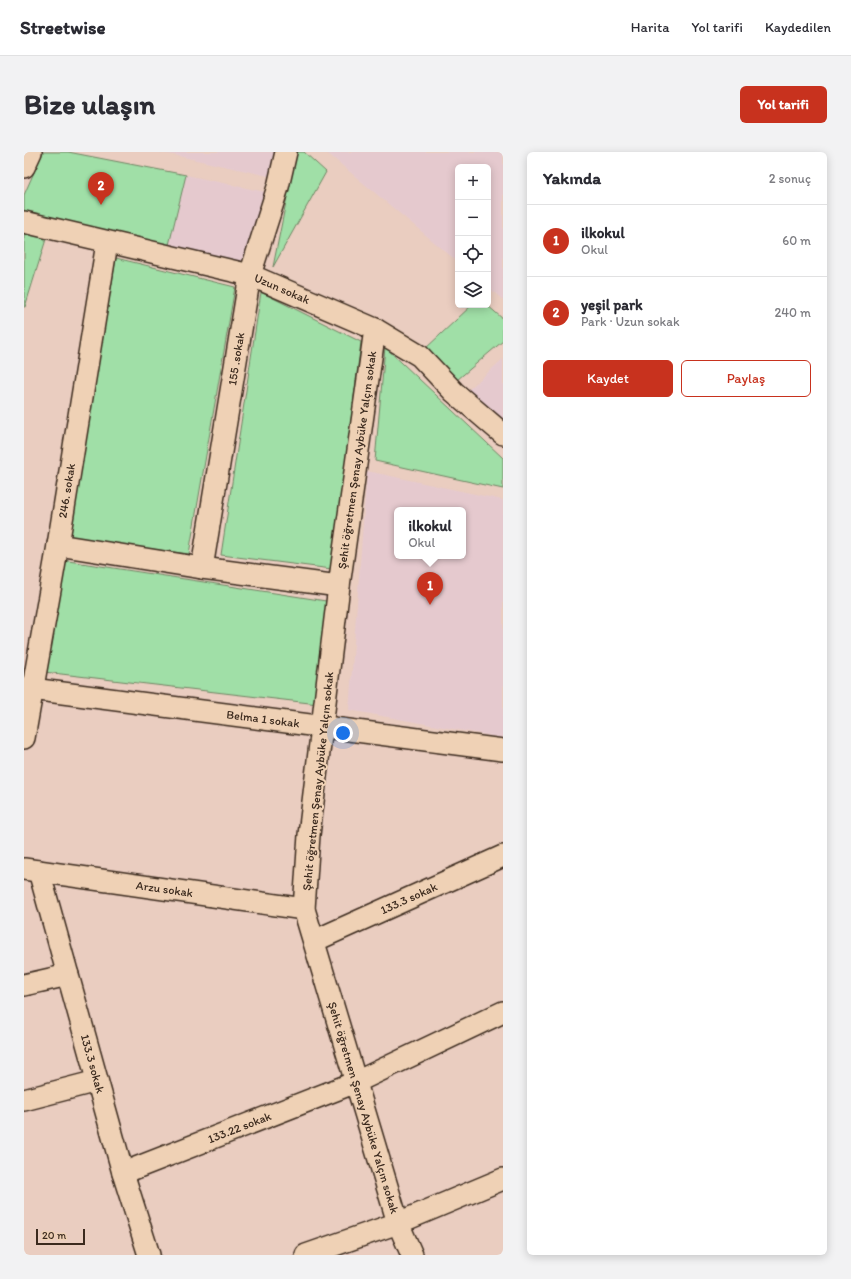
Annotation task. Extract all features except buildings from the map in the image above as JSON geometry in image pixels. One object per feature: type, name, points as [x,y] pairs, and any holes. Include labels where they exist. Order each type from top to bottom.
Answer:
[{"type":"street","points":[[24,167],[31,152]]},
{"type":"street","name":"155 .sokak","points":[[202,568],[250,275],[278,187],[286,152]]},
{"type":"street","name":"Uzun sokak","points":[[24,222],[107,243],[250,275],[375,329],[420,356],[454,392],[503,434]]},
{"type":"street","name":"246. sokak","points":[[24,738],[28,688],[58,545],[107,243]]},
{"type":"street","name":"Şehit öğretmen Şenay Aybüke Yalçın sokak","points":[[375,329],[339,586],[309,835],[304,909],[398,1223],[412,1255]]},
{"type":"street","points":[[58,545],[202,568],[339,586]]},
{"type":"street","name":"Belma 1 sokak","points":[[28,688],[503,750]]},
{"type":"street","name":"133.3 sokak","points":[[314,941],[503,856]]},
{"type":"street","name":"Arzu sokak","points":[[32,870],[304,909]]},
{"type":"street","name":"133.3 sokak","points":[[32,870],[68,975],[123,1173],[149,1255]]},
{"type":"street","points":[[24,985],[68,975]]},
{"type":"street","name":"133.22 sokak","points":[[123,1173],[356,1082],[503,1012]]},
{"type":"street","points":[[24,1100],[97,1081]]},
{"type":"street","points":[[306,1255],[398,1223],[503,1179]]},
{"type":"shaded area","points":[[160,152],[279,152],[273,177]]},
{"type":"shaded area","points":[[326,152],[503,152],[503,300],[491,290],[491,164],[455,164],[455,260]]},
{"type":"shaded area","points":[[186,175],[265,192],[247,264],[168,249]]},
{"type":"shaded area","points":[[503,359],[503,420],[466,392]]},
{"type":"shaded area","points":[[367,471],[503,500],[503,738],[349,710]]},
{"type":"green space","points":[[43,152],[68,152],[186,175],[168,249],[24,214],[24,195]]},
{"type":"green space","points":[[296,152],[304,152],[326,172],[273,267]]},
{"type":"green space","points":[[24,230],[47,236],[25,307],[24,307]]},
{"type":"green space","points":[[116,258],[235,287],[189,554],[69,538]]},
{"type":"green space","points":[[261,292],[361,342],[332,569],[221,555]]},
{"type":"green space","points":[[469,308],[490,308],[503,319],[503,341],[457,380],[425,349]]},
{"type":"green space","points":[[385,347],[503,458],[503,489],[375,461]]},
{"type":"green space","points":[[62,560],[326,601],[318,704],[44,672]]},
{"type":"place","name":"yeşil park","points":[[101,205]]},
{"type":"place","name":"ilkokul","points":[[430,605]]}]
